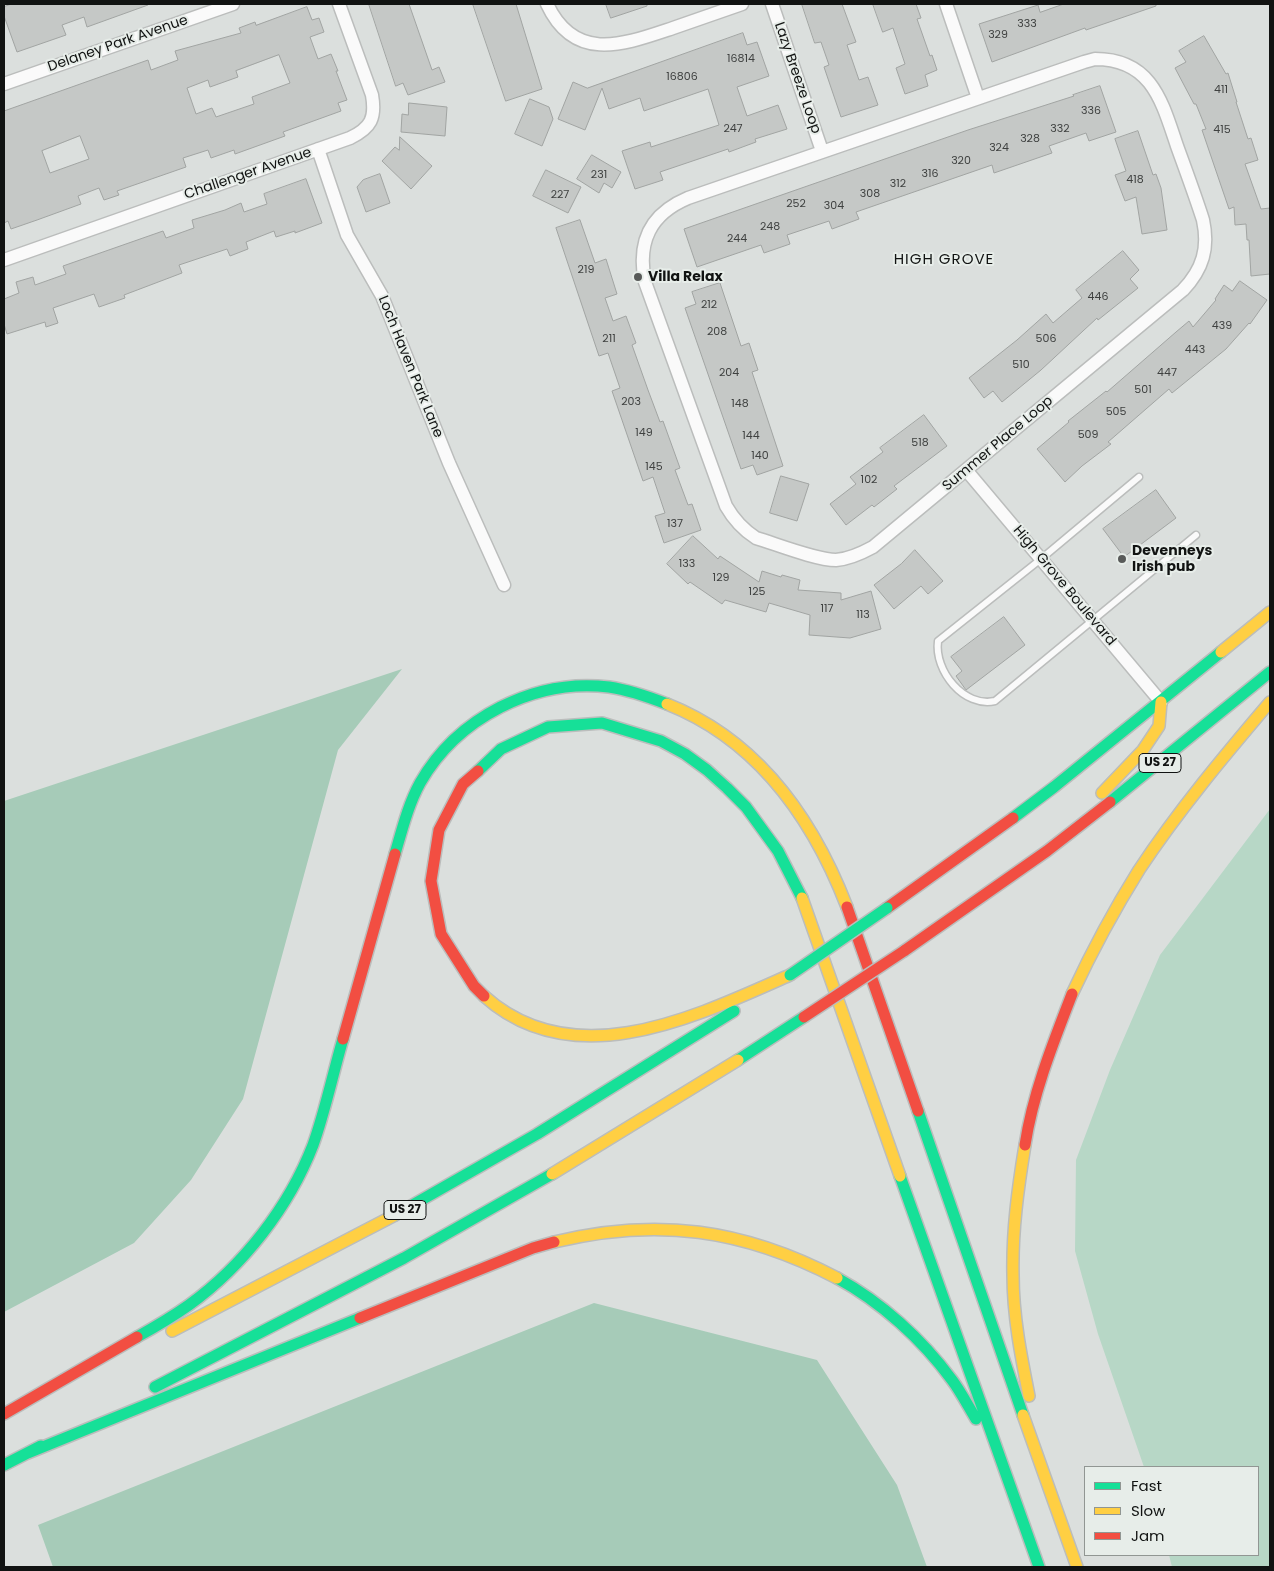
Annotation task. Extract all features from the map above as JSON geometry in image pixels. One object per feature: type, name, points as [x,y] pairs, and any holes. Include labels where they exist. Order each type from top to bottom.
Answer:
[{"type":"highway","name":"US 27","points":[[4,1415],[333,1248],[469,1174],[606,1093],[790,975],[1020,813],[1161,702],[1270,612]]},
{"type":"highway","name":"US 27","points":[[4,1465],[360,1282],[631,1128],[904,951],[1047,850],[1118,796],[1270,672]]},
{"type":"highway","points":[[4,1415],[150,1329],[198,1298],[240,1259],[260,1236],[278,1213],[292,1189],[313,1144],[401,833],[410,805],[423,778],[438,757],[468,727],[506,704],[526,696],[555,689],[578,686],[602,686],[633,691],[666,702],[719,732],[749,756],[776,782],[804,817],[820,844],[833,870],[860,941],[1077,1567]]},
{"type":"highway","points":[[1047,850],[1143,750],[1159,726],[1161,702]]},
{"type":"highway","points":[[1040,1459],[1017,1326],[1013,1270],[1015,1211],[1021,1161],[1037,1085],[1047,1053],[1074,988],[1096,943],[1117,907],[1140,870],[1190,799],[1270,702]]},
{"type":"highway","points":[[790,975],[695,1016],[644,1031],[590,1036],[566,1035],[541,1030],[520,1021],[498,1008],[480,993],[450,955],[440,933],[434,908],[431,882],[437,834],[445,814],[466,780],[491,756],[507,745],[522,736],[546,728],[589,722],[609,723],[630,728],[676,748],[713,775],[755,817],[783,858],[802,899],[1039,1567]]},
{"type":"highway","points":[[28,1452],[532,1248],[610,1231],[672,1229],[728,1236],[788,1255],[846,1283],[896,1320],[937,1361],[970,1408],[983,1432],[1026,1530]]},
{"type":"street","name":"Delaney Park Avenue","points":[[4,84],[233,4]]},
{"type":"street","name":"Challenger Avenue","points":[[4,260],[358,134],[368,125],[374,111],[372,95],[339,4]]},
{"type":"street","points":[[547,4],[559,23],[570,33],[584,41],[607,46],[631,42],[742,4]]},
{"type":"street","name":"Lazy Breeze Loop","points":[[772,4],[822,151]]},
{"type":"street","points":[[946,4],[978,98]]},
{"type":"street","name":"Summer Place Loop","points":[[1108,59],[1133,67],[1152,84],[1163,106],[1203,220],[1206,246],[1199,270],[1183,290],[873,547],[861,554],[835,560],[756,538],[738,524],[726,506],[645,282],[642,254],[648,231],[656,220],[675,203],[978,98],[1084,62],[1108,59]]},
{"type":"street","name":"Loch Haven Park Lane","points":[[318,149],[348,235],[382,296],[456,479],[504,585]]},
{"type":"street","name":"High Grove Boulevard","points":[[967,470],[1161,702]]},
{"type":"lane","points":[[1139,477],[938,641],[937,651],[940,661],[956,688],[967,697],[979,702],[995,701],[1196,535]]},
{"type":"green space","points":[[402,669],[338,750],[243,1099],[191,1180],[134,1243],[4,1312],[4,801]]},
{"type":"green space","points":[[1270,809],[1270,1567],[1172,1567],[1169,1556],[1259,1556],[1259,1466],[1144,1466],[1098,1334],[1075,1251],[1076,1160],[1110,1070],[1160,955]]},
{"type":"green space","points":[[594,1303],[817,1360],[897,1485],[927,1567],[53,1567],[38,1525]]},
{"type":"building","points":[[12,4],[148,5],[87,27],[84,17],[62,25],[66,35],[17,52],[4,16],[4,7]]},
{"type":"building","points":[[369,4],[409,4],[432,70],[439,67],[445,82],[408,95],[403,83],[396,86]]},
{"type":"building","points":[[473,4],[516,4],[542,89],[506,101]]},
{"type":"building","points":[[606,4],[647,4],[647,6],[611,18]]},
{"type":"building","points":[[802,4],[842,4],[856,42],[847,45],[859,80],[868,77],[878,105],[841,117],[824,67],[829,65],[821,42],[815,43]]},
{"type":"building","points":[[873,4],[916,4],[921,18],[917,19],[937,70],[925,75],[928,86],[905,94],[896,68],[905,64],[893,28],[883,32]]},
{"type":"building","points":[[1064,4],[1156,4],[1156,6],[1086,30],[1085,28],[992,62],[979,24],[1038,5],[1040,12]]},
{"type":"building","points":[[307,7],[312,20],[319,18],[324,32],[310,37],[318,59],[331,54],[347,100],[338,103],[341,111],[283,132],[285,136],[235,154],[234,150],[211,158],[208,150],[183,158],[186,167],[117,191],[119,195],[104,200],[99,188],[78,196],[81,204],[11,229],[8,221],[4,223],[4,111],[148,60],[151,70],[178,60],[175,51],[241,33],[239,28],[255,22],[256,25]],"holes":[[[279,55],[290,83],[252,97],[254,104],[216,117],[212,108],[196,114],[187,88],[208,80],[210,87],[238,77],[236,71]],[[80,136],[89,159],[50,173],[42,151]]]},
{"type":"building","points":[[743,33],[747,45],[757,42],[769,76],[737,87],[747,116],[778,105],[787,129],[755,139],[756,142],[729,152],[728,149],[660,172],[663,180],[635,189],[622,151],[650,142],[651,147],[719,125],[708,89],[644,111],[640,98],[609,109],[602,88],[585,130],[558,119],[573,82],[587,88]]},
{"type":"building","points":[[1204,36],[1226,74],[1228,73],[1248,139],[1251,138],[1258,160],[1245,164],[1261,209],[1270,208],[1270,274],[1251,276],[1246,224],[1235,225],[1234,207],[1229,209],[1202,130],[1206,129],[1196,104],[1194,104],[1175,68],[1186,62],[1179,51]]},
{"type":"building","points":[[1100,86],[1116,132],[1089,141],[1086,133],[1049,146],[1052,153],[994,173],[992,165],[856,212],[859,219],[832,229],[829,221],[787,235],[790,244],[764,253],[761,245],[697,267],[684,229]]},
{"type":"building","points":[[530,99],[549,107],[553,119],[542,146],[515,134]]},
{"type":"building","points":[[409,103],[447,107],[445,136],[401,132],[402,114],[408,115]]},
{"type":"building","points":[[1138,131],[1153,175],[1156,174],[1161,188],[1167,230],[1142,234],[1136,197],[1125,201],[1115,175],[1126,171],[1115,139]]},
{"type":"building","points":[[400,137],[432,166],[411,189],[382,161],[395,147],[399,150]]},
{"type":"building","points":[[592,155],[621,172],[612,188],[604,183],[599,193],[577,179]]},
{"type":"building","points":[[546,170],[581,187],[568,213],[533,196]]},
{"type":"building","points":[[380,174],[390,203],[366,212],[357,187],[363,180]]},
{"type":"building","points":[[306,179],[322,223],[295,233],[295,231],[276,237],[274,231],[246,242],[248,249],[230,256],[227,249],[179,265],[182,273],[124,295],[125,298],[99,307],[94,294],[53,308],[58,323],[46,327],[45,322],[7,334],[4,324],[4,299],[19,293],[16,282],[33,277],[35,285],[66,274],[63,266],[163,231],[166,238],[194,228],[192,220],[241,203],[244,212],[267,204],[264,194]]},
{"type":"building","points":[[580,220],[595,263],[606,259],[617,294],[605,298],[613,321],[626,316],[636,343],[632,345],[660,422],[663,421],[680,468],[675,470],[688,505],[692,504],[701,530],[664,543],[655,516],[665,513],[653,477],[643,481],[612,391],[620,388],[608,353],[599,356],[556,228]]},
{"type":"building","points":[[1123,251],[1139,270],[1130,279],[1138,288],[1098,320],[1097,318],[1041,370],[1002,402],[993,391],[984,398],[969,378],[1046,314],[1053,323],[1082,298],[1076,290]]},
{"type":"building","points":[[1240,281],[1267,300],[1250,324],[1226,349],[1172,393],[1169,389],[1108,442],[1111,444],[1082,466],[1065,482],[1037,449],[1189,321],[1193,327],[1216,300],[1224,285],[1232,291]]},
{"type":"building","points":[[720,283],[741,346],[749,343],[758,370],[752,372],[783,466],[757,475],[753,465],[741,469],[685,308],[696,304],[692,292]]},
{"type":"building","points":[[924,415],[947,446],[894,486],[897,489],[874,507],[872,505],[846,525],[830,504],[856,484],[850,477],[883,452],[880,448]]},
{"type":"building","points":[[781,476],[809,484],[797,521],[770,513]]},
{"type":"building","points":[[1156,490],[1176,518],[1124,557],[1103,529]]},
{"type":"building","points":[[693,536],[718,559],[720,556],[759,582],[762,571],[781,577],[782,575],[800,580],[798,590],[841,593],[841,600],[871,591],[881,629],[850,638],[809,635],[810,615],[769,603],[766,612],[725,600],[722,604],[690,582],[688,584],[667,564]]},
{"type":"building","points":[[915,550],[943,581],[928,594],[921,586],[894,609],[874,585],[901,564]]},
{"type":"building","points":[[1004,617],[1025,645],[966,690],[956,676],[962,671],[951,657]]},
{"type":"traffic: fast","points":[[1013,818],[1221,652]]},
{"type":"traffic: fast","points":[[1110,802],[1270,672]]},
{"type":"traffic: fast","points":[[395,854],[412,800],[420,783],[436,760],[455,739],[476,722],[500,707],[526,696],[553,689],[581,686],[616,688],[667,704]]},
{"type":"traffic: fast","points":[[478,771],[501,749],[548,727],[602,723],[661,741],[685,754],[707,770],[746,807],[778,851],[802,898]]},
{"type":"traffic: fast","points":[[790,975],[887,908]]},
{"type":"traffic: fast","points":[[395,1215],[537,1134],[734,1011]]},
{"type":"traffic: fast","points":[[738,1060],[804,1017]]},
{"type":"traffic: fast","points":[[137,1337],[176,1314],[209,1289],[246,1254],[277,1213],[291,1191],[313,1145],[343,1039]]},
{"type":"traffic: fast","points":[[918,1111],[1023,1415]]},
{"type":"traffic: fast","points":[[155,1387],[404,1258],[552,1174]]},
{"type":"traffic: fast","points":[[900,1176],[1039,1567]]},
{"type":"traffic: fast","points":[[837,1278],[885,1310],[928,1350],[952,1380],[976,1419]]},
{"type":"traffic: fast","points":[[28,1453],[360,1318]]},
{"type":"traffic: fast","points":[[4,1465],[41,1446]]},
{"type":"traffic: slow","points":[[1221,652],[1270,612]]},
{"type":"traffic: slow","points":[[1102,793],[1143,750],[1159,726],[1161,702]]},
{"type":"traffic: slow","points":[[1072,994],[1087,962],[1139,870],[1185,805],[1270,702]]},
{"type":"traffic: slow","points":[[667,704],[699,719],[729,739],[755,761],[778,786],[799,814],[817,843],[847,907]]},
{"type":"traffic: slow","points":[[802,898],[900,1176]]},
{"type":"traffic: slow","points":[[484,996],[519,1020],[557,1033],[596,1036],[636,1031],[676,1021],[716,1007],[790,975]]},
{"type":"traffic: slow","points":[[552,1174],[738,1060]]},
{"type":"traffic: slow","points":[[1025,1145],[1013,1242],[1013,1290],[1020,1351],[1029,1396]]},
{"type":"traffic: slow","points":[[172,1331],[395,1215]]},
{"type":"traffic: slow","points":[[554,1242],[592,1234],[628,1230],[664,1229],[699,1232],[733,1238],[768,1248],[802,1261],[837,1278]]},
{"type":"traffic: slow","points":[[1023,1415],[1077,1567]]},
{"type":"traffic: jam","points":[[478,771],[463,784],[439,830],[431,881],[441,934],[474,986],[484,996]]},
{"type":"traffic: jam","points":[[904,951],[1047,851],[1110,802]]},
{"type":"traffic: jam","points":[[887,908],[1013,818]]},
{"type":"traffic: jam","points":[[343,1039],[395,854]]},
{"type":"traffic: jam","points":[[847,907],[918,1111]]},
{"type":"traffic: jam","points":[[804,1017],[904,951]]},
{"type":"traffic: jam","points":[[1025,1145],[1038,1087],[1072,994]]},
{"type":"traffic: jam","points":[[360,1318],[533,1248],[554,1242]]},
{"type":"traffic: jam","points":[[4,1414],[137,1337]]},
{"type":"place","name":"Villa Relax","points":[[638,277]]},
{"type":"place","name":"Devenneys Irish pub","points":[[1122,559]]},
{"type":"district","name":"HIGH GROVE","points":[[944,260]]}]
